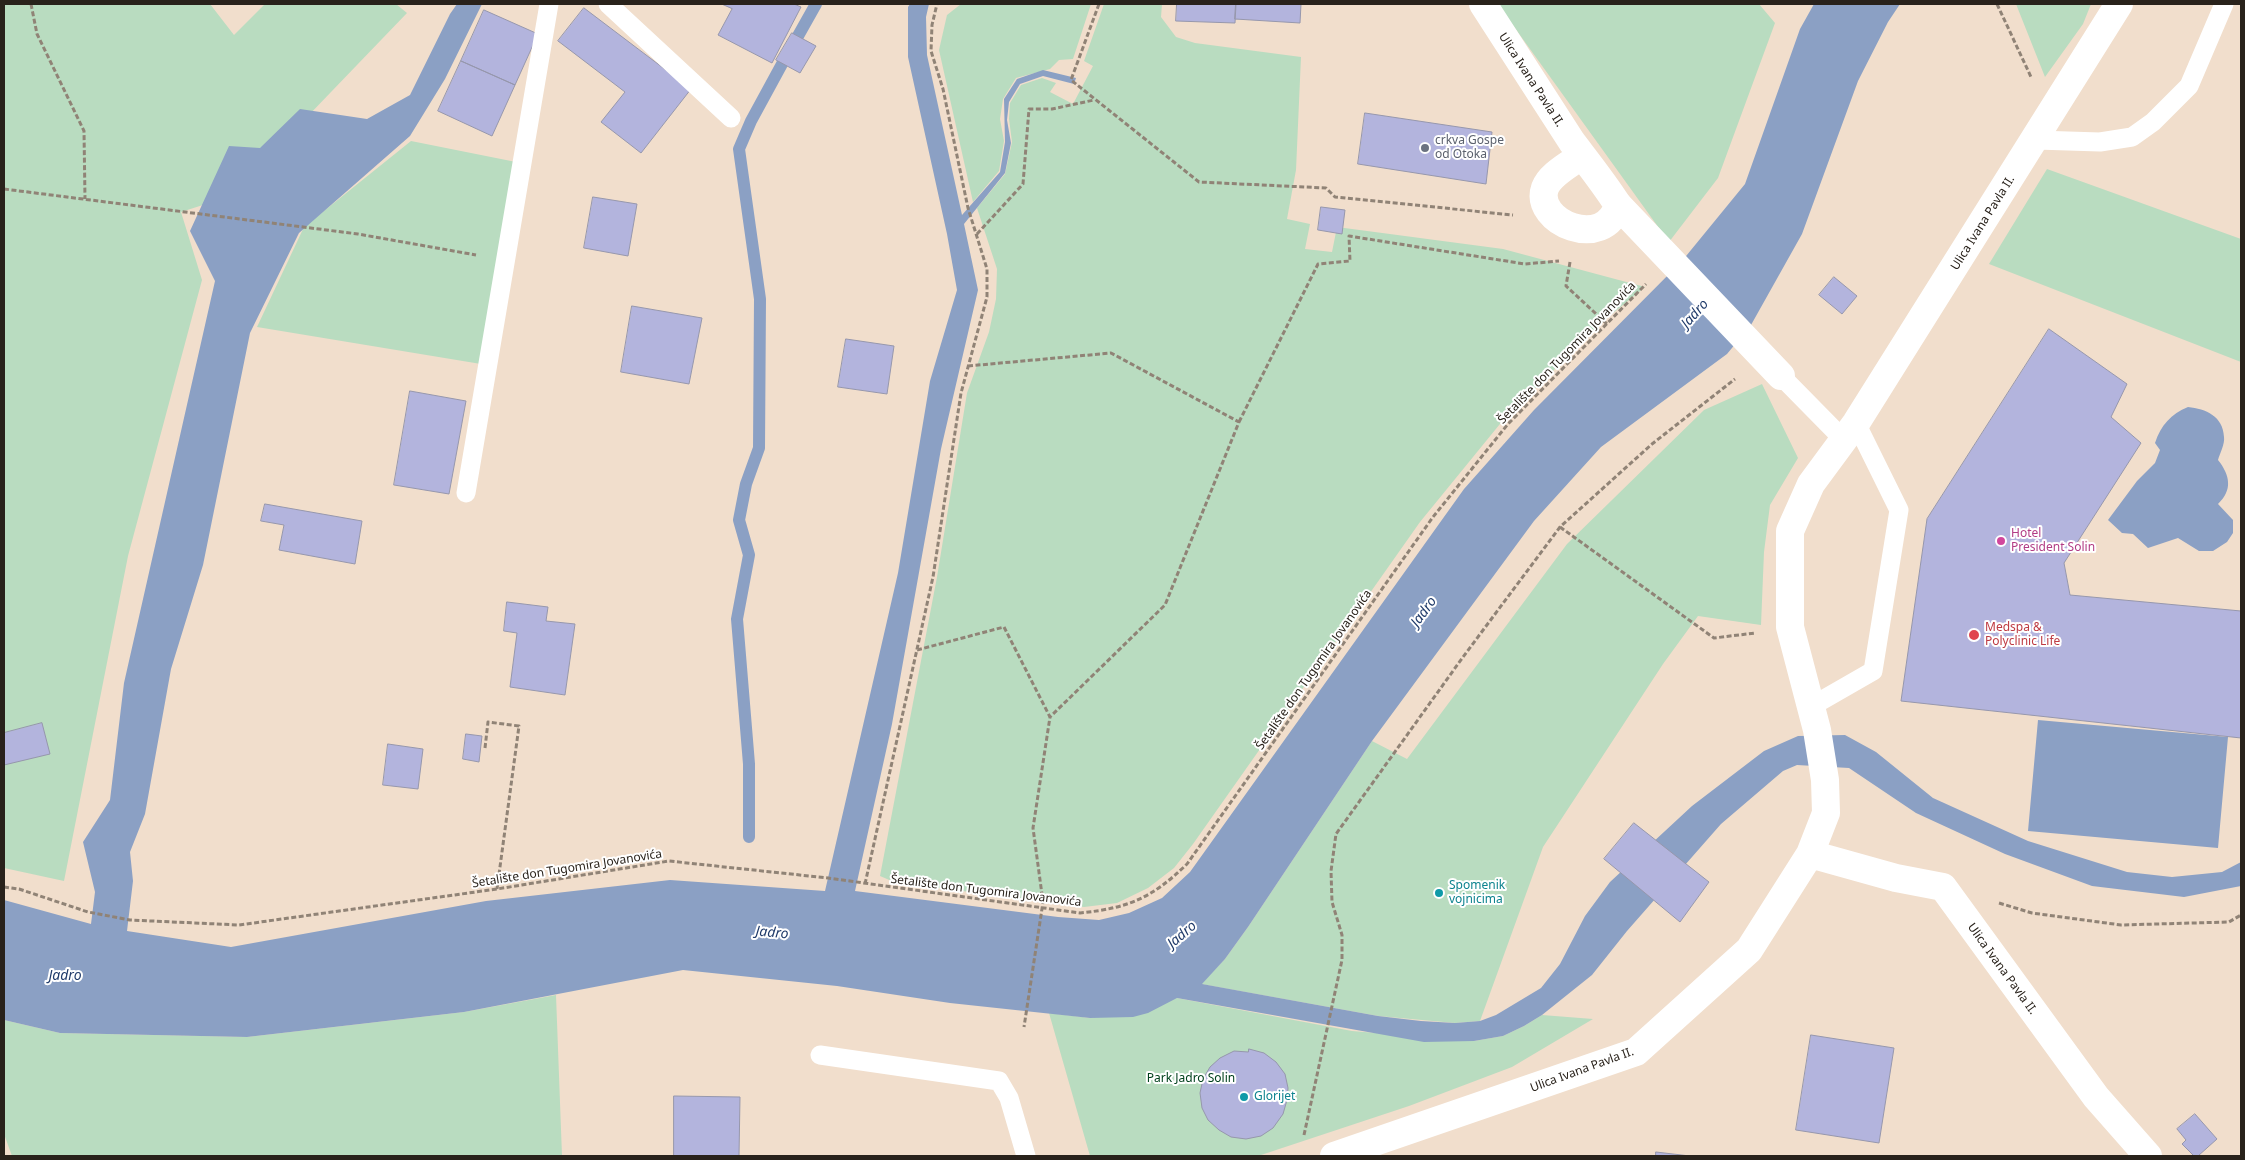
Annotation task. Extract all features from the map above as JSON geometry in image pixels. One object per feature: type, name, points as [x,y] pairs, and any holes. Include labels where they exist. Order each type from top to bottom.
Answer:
[{"type":"street","name":"Ulica Ivana Pavla II.","points":[[1483,4],[1582,155],[1618,205],[1763,358]]},
{"type":"street","name":"Ulica Ivana Pavla II.","points":[[1334,1156],[1636,1052],[1749,950],[1810,854],[1826,813],[1825,780],[1814,718],[1790,627],[1790,531],[1811,484],[1849,431],[2036,140],[2119,4]]},
{"type":"street","points":[[1582,155],[1550,179],[1545,189],[1545,198],[1557,220],[1576,228],[1602,227],[1615,217],[1618,205]]},
{"type":"street","name":"Ulica Ivana Pavla II.","points":[[1810,854],[1896,878],[1943,887],[2096,1097],[2148,1156]]},
{"type":"lane","points":[[466,493],[504,260],[549,4]]},
{"type":"lane","points":[[608,4],[731,118]]},
{"type":"lane","points":[[2036,140],[2100,142],[2132,137],[2153,122],[2189,86],[2224,4]]},
{"type":"lane","name":"Ulica Ivana Pavla II.","points":[[1763,358],[1849,431]]},
{"type":"lane","points":[[1814,718],[1873,671],[1899,510],[1849,431]]},
{"type":"lane","points":[[820,1055],[999,1081],[1009,1098],[1026,1156]]},
{"type":"path","points":[[31,4],[37,34],[84,131],[85,199]]},
{"type":"path","points":[[866,884],[932,577],[961,393],[987,297],[987,269],[973,219],[968,208],[943,89],[931,50],[932,25],[937,4]]},
{"type":"path","points":[[1098,4],[1071,80],[1199,182],[1326,188],[1335,197],[1519,216]]},
{"type":"path","points":[[1997,4],[2050,115]]},
{"type":"path","points":[[977,234],[1023,184],[1029,109],[1052,108],[1095,100]]},
{"type":"path","points":[[4,190],[358,234],[504,260]]},
{"type":"path","points":[[1050,717],[1165,605],[1240,422],[1318,264],[1350,261],[1349,236],[1525,264],[1577,259]]},
{"type":"path","points":[[1570,259],[1566,286],[1608,324]]},
{"type":"path","name":"Šetalište don Tugomira Jovanovića","points":[[4,887],[19,889],[88,912],[130,920],[239,925],[497,889],[669,861],[828,878],[1042,907],[1080,914],[1112,910],[1145,898],[1168,883],[1187,864],[1450,494],[1508,424],[1672,262]]},
{"type":"path","points":[[968,366],[1111,353],[1240,422]]},
{"type":"path","points":[[1303,1139],[1336,996],[1342,960],[1342,935],[1332,902],[1330,871],[1336,834],[1457,664],[1560,527],[1652,444],[1763,358]]},
{"type":"path","points":[[1560,527],[1714,638],[1790,627]]},
{"type":"path","points":[[917,650],[1004,628],[1050,717],[1033,828],[1042,907],[1024,1027]]},
{"type":"path","points":[[485,748],[488,722],[519,726],[497,889]]},
{"type":"path","points":[[1996,903],[2032,913],[2121,925],[2229,922],[2241,915]]},
{"type":"green space","points":[[4,4],[210,4],[234,35],[265,4],[396,4],[407,13],[231,196],[181,212],[202,280],[128,556],[64,881],[4,868]]},
{"type":"green space","points":[[961,4],[1091,4],[1073,59],[1059,60],[1050,69],[1016,78],[1003,99],[1000,119],[1004,141],[999,171],[973,202],[939,50],[947,15]]},
{"type":"green space","points":[[1104,4],[1162,4],[1161,17],[1176,37],[1195,43],[1301,57],[1296,170],[1287,219],[1310,224],[1305,249],[1332,252],[1337,227],[1503,249],[1645,287],[1607,318],[1504,419],[1420,522],[1193,844],[1174,868],[1148,888],[1117,903],[1084,907],[894,882],[880,876],[937,577],[967,393],[989,332],[996,299],[997,269],[977,208],[1005,174],[1012,142],[1009,119],[1010,103],[1021,85],[1042,78],[1056,83],[1050,92],[1073,104],[1093,66],[1084,61]]},
{"type":"green space","points":[[1500,4],[1759,4],[1775,23],[1718,178],[1669,242],[1499,6]]},
{"type":"green space","points":[[2016,4],[2091,4],[2083,24],[2045,77]]},
{"type":"green space","points":[[411,141],[521,163],[487,365],[257,327],[304,227]]},
{"type":"green space","points":[[2047,169],[2241,239],[2241,362],[1989,264]]},
{"type":"green space","points":[[1762,384],[1798,458],[1770,505],[1764,552],[1761,625],[1698,616],[1663,664],[1543,847],[1480,1021],[1455,1023],[1378,1016],[1201,984],[1225,959],[1248,927],[1372,741],[1407,759],[1567,544],[1704,410]]},
{"type":"green space","points":[[556,995],[562,1156],[12,1156],[4,1134],[4,1020],[60,1033],[247,1037],[464,1012]]},
{"type":"green space","name":"Park Jadro Solin","points":[[1177,998],[1352,1031],[1474,1041],[1503,1036],[1542,1015],[1593,1019],[1512,1067],[1409,1106],[1258,1156],[1090,1156],[1049,1013],[1090,1018]]},
{"type":"water","name":"Jadro","points":[[457,4],[482,4],[445,79],[410,136],[299,233],[250,333],[203,565],[171,669],[145,814],[130,852],[133,881],[127,931],[231,947],[486,901],[670,880],[825,891],[898,573],[930,381],[957,290],[947,234],[908,57],[908,7],[910,4],[929,4],[926,17],[927,55],[962,215],[1000,172],[1005,142],[1004,99],[1017,79],[1043,70],[1076,78],[1074,84],[1043,76],[1020,84],[1009,102],[1007,120],[1011,143],[1005,173],[964,224],[978,290],[941,449],[892,724],[855,891],[1058,917],[1099,920],[1129,913],[1162,898],[1190,872],[1464,489],[1534,410],[1682,261],[1745,184],[1800,29],[1814,4],[1900,4],[1888,22],[1858,81],[1802,234],[1751,325],[1727,354],[1601,447],[1534,521],[1372,741],[1248,927],[1225,959],[1202,984],[1378,1016],[1421,1021],[1455,1023],[1480,1021],[1496,1015],[1541,988],[1560,964],[1585,916],[1610,882],[1692,806],[1764,751],[1798,736],[1845,735],[1876,752],[1933,798],[2028,841],[2127,872],[2172,877],[2222,872],[2241,862],[2241,886],[2184,897],[2092,886],[2005,854],[1916,813],[1849,768],[1797,765],[1783,771],[1721,824],[1627,931],[1592,975],[1542,1015],[1524,1026],[1503,1036],[1474,1041],[1424,1042],[1177,998],[1148,1013],[1133,1017],[1090,1018],[950,1003],[837,986],[683,970],[464,1012],[247,1037],[60,1033],[4,1020],[4,900],[91,924],[95,892],[83,842],[110,800],[124,683],[215,281],[190,231],[229,146],[260,148],[300,109],[367,119],[410,95],[450,14]]},
{"type":"water","points":[[2188,407],[2212,415],[2217,419],[2223,430],[2224,443],[2218,460],[2225,471],[2228,488],[2223,499],[2218,504],[2233,520],[2233,533],[2227,542],[2213,551],[2199,551],[2178,538],[2148,548],[2133,534],[2122,533],[2108,520],[2137,481],[2155,463],[2160,450],[2155,443],[2160,431],[2172,417]]},
{"type":"water","points":[[2038,720],[2228,737],[2218,848],[2028,831]]},
{"type":"building","points":[[722,4],[794,4],[801,7],[772,63],[718,35],[732,9]]},
{"type":"building","points":[[1177,4],[1236,4],[1235,23],[1176,21]]},
{"type":"building","points":[[1236,4],[1301,4],[1300,23],[1235,19]]},
{"type":"building","points":[[584,8],[691,89],[641,153],[601,122],[625,92],[558,41]]},
{"type":"building","points":[[484,10],[538,34],[515,85],[461,61]]},
{"type":"building","points":[[792,33],[816,46],[800,73],[776,60]]},
{"type":"building","points":[[461,61],[515,85],[492,136],[438,111]]},
{"type":"building","name":"crkva Gospe od Otoka","points":[[1365,113],[1492,132],[1486,184],[1358,164]]},
{"type":"building","points":[[593,197],[637,204],[628,256],[584,248]]},
{"type":"building","points":[[1321,207],[1345,210],[1342,234],[1318,230]]},
{"type":"building","points":[[1834,277],[1857,296],[1842,314],[1819,295]]},
{"type":"building","points":[[632,306],[702,318],[689,384],[621,372]]},
{"type":"building","name":"Hotel President Solin","points":[[2049,329],[2127,384],[2111,417],[2141,443],[2064,563],[2070,595],[2241,611],[2241,738],[1901,701],[1927,519]]},
{"type":"building","points":[[846,339],[894,346],[887,394],[838,387]]},
{"type":"building","points":[[410,391],[466,401],[449,494],[394,485]]},
{"type":"building","points":[[265,504],[362,521],[355,564],[279,550],[284,525],[261,521]]},
{"type":"building","points":[[507,602],[548,607],[546,621],[575,624],[565,695],[510,687],[517,633],[504,631]]},
{"type":"building","points":[[42,723],[50,754],[4,765],[4,733]]},
{"type":"building","points":[[466,734],[482,736],[479,762],[463,759]]},
{"type":"building","points":[[388,744],[423,749],[418,789],[383,785]]},
{"type":"building","points":[[1634,823],[1709,882],[1680,922],[1604,859]]},
{"type":"building","points":[[1811,1035],[1894,1048],[1879,1143],[1796,1130]]},
{"type":"building","name":"Glorijet","points":[[1249,1049],[1264,1053],[1276,1062],[1285,1074],[1288,1088],[1283,1114],[1273,1128],[1261,1136],[1246,1139],[1231,1137],[1219,1130],[1208,1120],[1202,1108],[1200,1093],[1203,1079],[1210,1067],[1220,1058],[1234,1051],[1248,1052]]},
{"type":"building","points":[[674,1096],[740,1097],[739,1156],[674,1156]]},
{"type":"building","points":[[2195,1114],[2217,1139],[2198,1156],[2194,1156],[2182,1144],[2186,1140],[2177,1129]]},
{"type":"building","points":[[1656,1152],[1690,1156],[1656,1156]]},
{"type":"waterway","points":[[798,36],[816,4]]},
{"type":"waterway","points":[[749,837],[749,764],[737,619],[749,555],[739,520],[746,484],[759,448],[760,299],[739,149],[751,121],[782,64]]},
{"type":"place","name":"crkva Gospe od Otoka","points":[[1425,148]]},
{"type":"place","name":"Hotel President Solin","points":[[2001,541]]},
{"type":"place","name":"Medspa & Polyclinic Life","points":[[1974,635]]},
{"type":"place","name":"Spomenik vojnicima","points":[[1439,893]]},
{"type":"place","name":"Glorijet","points":[[1244,1097]]}]
